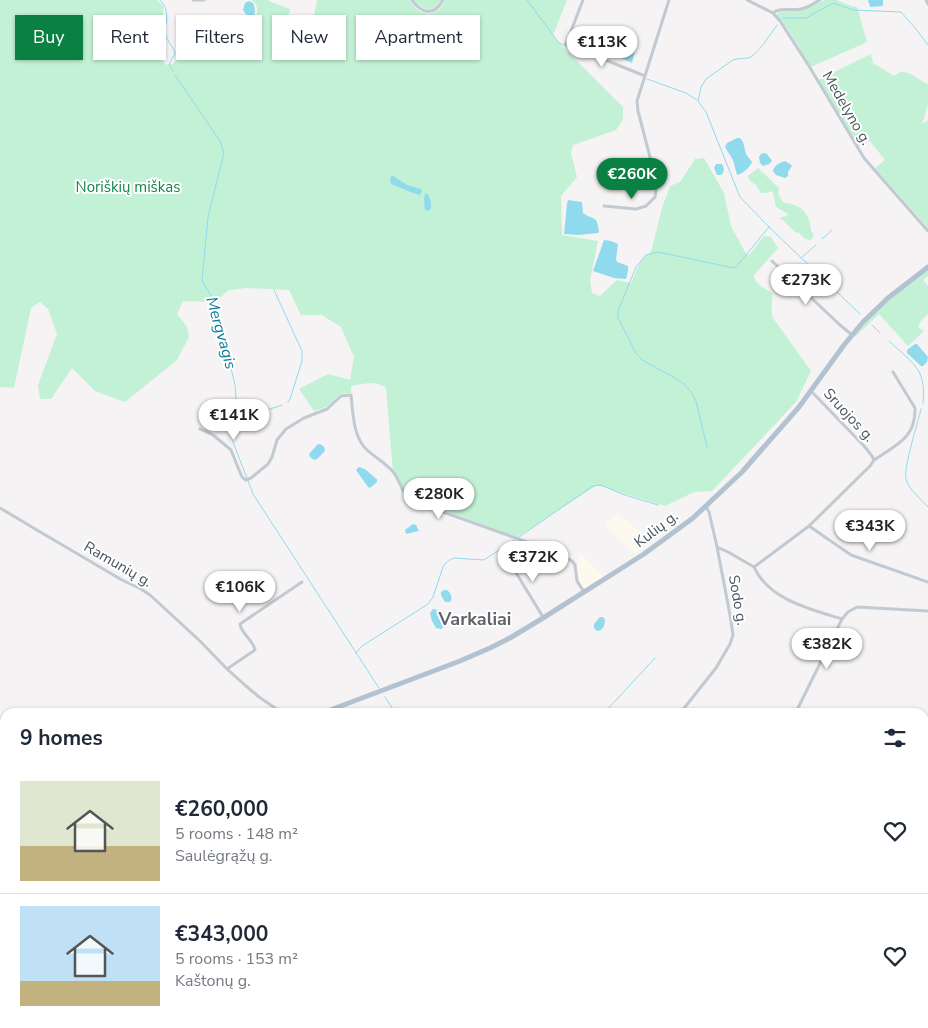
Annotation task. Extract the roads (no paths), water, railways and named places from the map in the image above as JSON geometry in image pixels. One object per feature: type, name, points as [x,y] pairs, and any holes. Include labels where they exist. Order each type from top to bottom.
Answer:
[{"type":"main road","name":"Kulių g.","points":[[335,708],[476,654],[510,638],[644,554],[706,507],[734,480],[811,391],[852,335],[871,313],[928,267]]},
{"type":"street","points":[[193,0],[204,0]]},
{"type":"street","points":[[412,0],[420,9],[428,11],[439,7],[443,0]]},
{"type":"street","points":[[582,0],[566,44],[645,76]]},
{"type":"street","points":[[604,206],[636,210],[646,206],[655,197],[657,184],[637,101],[669,0]]},
{"type":"street","name":"Medelyno g.","points":[[747,0],[773,13],[784,26],[864,158],[928,230]]},
{"type":"street","points":[[773,13],[781,10],[802,9],[820,0]]},
{"type":"street","points":[[926,0],[928,4]]},
{"type":"street","points":[[772,261],[840,326],[852,335]]},
{"type":"street","points":[[874,460],[906,438],[910,433],[915,414],[915,408],[893,372]]},
{"type":"street","name":"Sruojos g.","points":[[754,567],[809,526],[874,460],[865,447],[811,391]]},
{"type":"street","points":[[200,429],[231,450],[241,475],[246,480],[268,464],[277,440],[286,429],[304,418],[323,412],[341,396],[350,395],[358,437],[366,448],[393,471],[409,500],[567,558],[575,565],[577,580],[584,593]]},
{"type":"street","name":"Sodo g.","points":[[684,708],[716,668],[732,640],[733,631],[718,548],[706,507]]},
{"type":"street","name":"Ramunių g.","points":[[0,508],[146,592],[200,641],[227,669],[259,697],[275,708]]},
{"type":"street","points":[[809,526],[843,551],[928,582]]},
{"type":"street","points":[[718,548],[754,567],[761,579],[785,599],[842,619]]},
{"type":"street","points":[[507,558],[543,618]]},
{"type":"street","points":[[227,669],[255,650],[240,624],[302,582]]},
{"type":"street","points":[[798,708],[842,619],[848,612],[856,607],[928,611]]},
{"type":"water","points":[[868,0],[883,0],[883,6],[870,7]]},
{"type":"water","points":[[249,1],[253,3],[254,15],[247,15],[243,10],[245,3]]},
{"type":"water","points":[[622,46],[628,46],[635,50],[632,63],[617,56]]},
{"type":"water","points":[[740,138],[743,142],[746,154],[752,162],[746,170],[737,175],[733,160],[725,147],[727,143]]},
{"type":"water","points":[[764,153],[772,161],[763,166],[760,163],[759,157]]},
{"type":"water","points":[[785,161],[792,166],[788,176],[785,178],[776,175],[773,171],[779,163]]},
{"type":"water","points":[[716,164],[722,164],[724,169],[721,175],[717,175],[714,168]]},
{"type":"water","points":[[392,175],[407,185],[421,189],[420,195],[391,184],[390,179]]},
{"type":"water","points":[[425,194],[428,194],[431,202],[429,211],[425,210]]},
{"type":"water","points":[[568,200],[582,202],[583,213],[596,220],[598,233],[564,234]]},
{"type":"water","points":[[604,240],[618,244],[616,259],[617,262],[628,266],[626,279],[614,278],[593,271]]},
{"type":"water","points":[[915,344],[928,357],[927,362],[923,366],[907,353],[907,350]]},
{"type":"water","points":[[318,444],[323,446],[325,451],[314,460],[309,454]]},
{"type":"water","points":[[359,467],[377,479],[377,482],[370,488],[356,470]]},
{"type":"water","points":[[413,524],[416,525],[419,531],[406,534],[405,530]]},
{"type":"water","points":[[447,590],[450,594],[450,602],[445,602],[441,595],[441,592]]},
{"type":"water","points":[[433,609],[438,610],[444,621],[445,626],[441,629],[436,628],[432,621],[430,613]]},
{"type":"water","points":[[600,617],[603,617],[605,620],[604,626],[601,630],[597,631],[594,628],[594,624]]},
{"type":"waterway","name":"Mergvagis","points":[[160,0],[164,5],[167,15],[165,29],[167,39],[175,54],[169,65],[173,71]]},
{"type":"waterway","points":[[527,0],[559,43],[584,54]]},
{"type":"waterway","points":[[783,18],[806,18],[833,3],[854,10],[901,12],[928,45]]},
{"type":"waterway","points":[[777,25],[752,56],[733,60],[706,79],[701,87],[698,101],[706,112],[740,197],[860,314]]},
{"type":"waterway","name":"Mergvagis","points":[[175,75],[220,141],[224,153],[208,217],[202,280],[215,302],[235,385],[233,442],[253,494],[379,688]]},
{"type":"waterway","points":[[647,79],[686,93],[697,100]]},
{"type":"waterway","points":[[707,447],[696,401],[691,392],[675,378],[642,360],[636,353],[618,318],[618,311],[636,267],[646,255],[658,252],[734,268],[769,227]]},
{"type":"waterway","points":[[822,239],[832,230]]},
{"type":"waterway","points":[[801,258],[816,245]]},
{"type":"waterway","points":[[274,290],[302,351],[302,361],[288,402]]},
{"type":"waterway","points":[[872,325],[880,333]]},
{"type":"waterway","points":[[889,341],[918,370],[923,384],[923,403]]},
{"type":"waterway","points":[[235,424],[244,418],[282,405]]},
{"type":"waterway","points":[[921,409],[909,456],[906,479],[912,491],[928,507]]},
{"type":"waterway","points":[[519,537],[593,486],[601,485],[622,494],[658,505]]},
{"type":"waterway","points":[[356,653],[362,646],[428,604],[433,597],[443,567],[448,561],[454,558],[484,560],[514,540]]},
{"type":"waterway","points":[[609,708],[655,658]]},
{"type":"waterway","name":"Mergvagis","points":[[385,697],[392,708]]},
{"type":"district","name":"Varkaliai","points":[[475,619]]},
{"type":"park label","name":"Noriškių miškas","points":[[128,187]]}]
